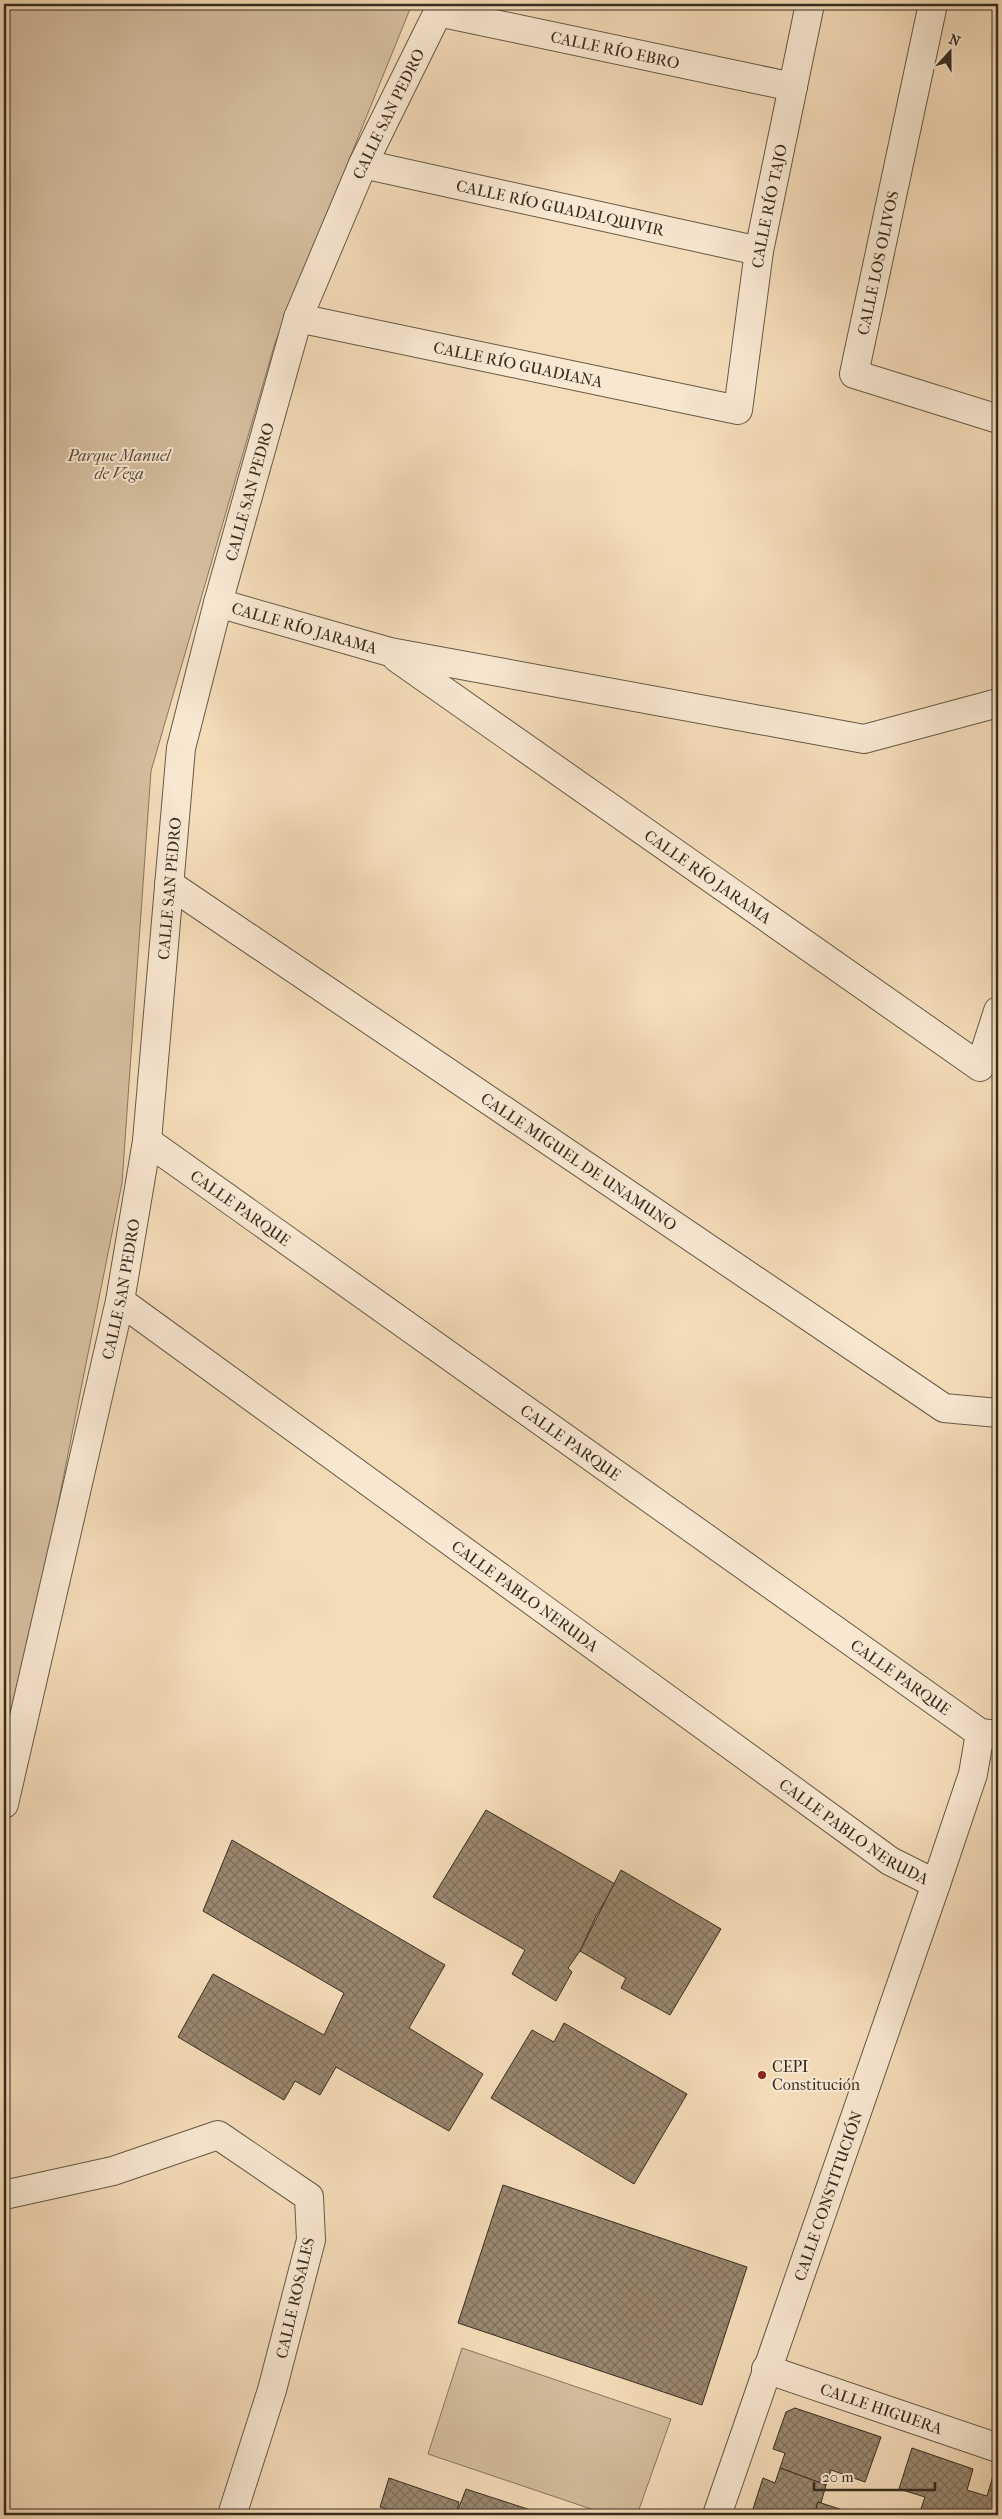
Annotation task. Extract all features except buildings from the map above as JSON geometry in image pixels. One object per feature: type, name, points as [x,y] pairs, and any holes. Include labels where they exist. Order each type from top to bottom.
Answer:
[{"type":"street","name":"CALLE RÍO TAJO","points":[[738,410],[759,251],[810,4]]},
{"type":"street","name":"CALLE LOS OLIVOS","points":[[933,4],[854,374],[998,419]]},
{"type":"street","name":"CALLE RÍO EBRO","points":[[440,8],[793,87]]},
{"type":"street","name":"CALLE SAN PEDRO","points":[[4,1804],[120,1301],[147,1141],[181,748],[218,603],[298,318],[363,164],[440,8]]},
{"type":"street","name":"CALLE RÍO GUADALQUIVIR","points":[[363,164],[759,251]]},
{"type":"street","name":"CALLE RÍO GUADIANA","points":[[298,318],[738,410]]},
{"type":"street","name":"CALLE RÍO JARAMA","points":[[218,603],[390,652],[864,738],[998,703]]},
{"type":"street","name":"CALLE RÍO JARAMA","points":[[390,652],[980,1067],[998,1012]]},
{"type":"street","name":"CALLE MIGUEL DE UNAMUNO","points":[[169,884],[944,1408],[998,1413]]},
{"type":"street","name":"CALLE PARQUE","points":[[147,1141],[989,1734]]},
{"type":"street","name":"CALLE PABLO NERUDA","points":[[120,1301],[890,1860],[936,1884]]},
{"type":"street","name":"CALLE CONSTITUCIÓN","points":[[717,2515],[973,1774],[989,1734]]},
{"type":"street","name":"CALLE ROSALES","points":[[4,2195],[113,2171],[218,2135],[309,2196],[311,2240],[272,2390],[232,2515]]},
{"type":"street","name":"CALLE HIGUERA","points":[[766,2369],[998,2448]]},
{"type":"green space","name":"Parque Manuel de Vega","points":[[4,4],[412,4],[275,343],[151,771],[122,1183],[29,1650],[4,1749]]},
{"type":"green space","points":[[462,2348],[671,2419],[637,2515],[609,2515],[428,2454]]},
{"type":"place","name":"CEPI Constitución","points":[[762,2075]]}]
